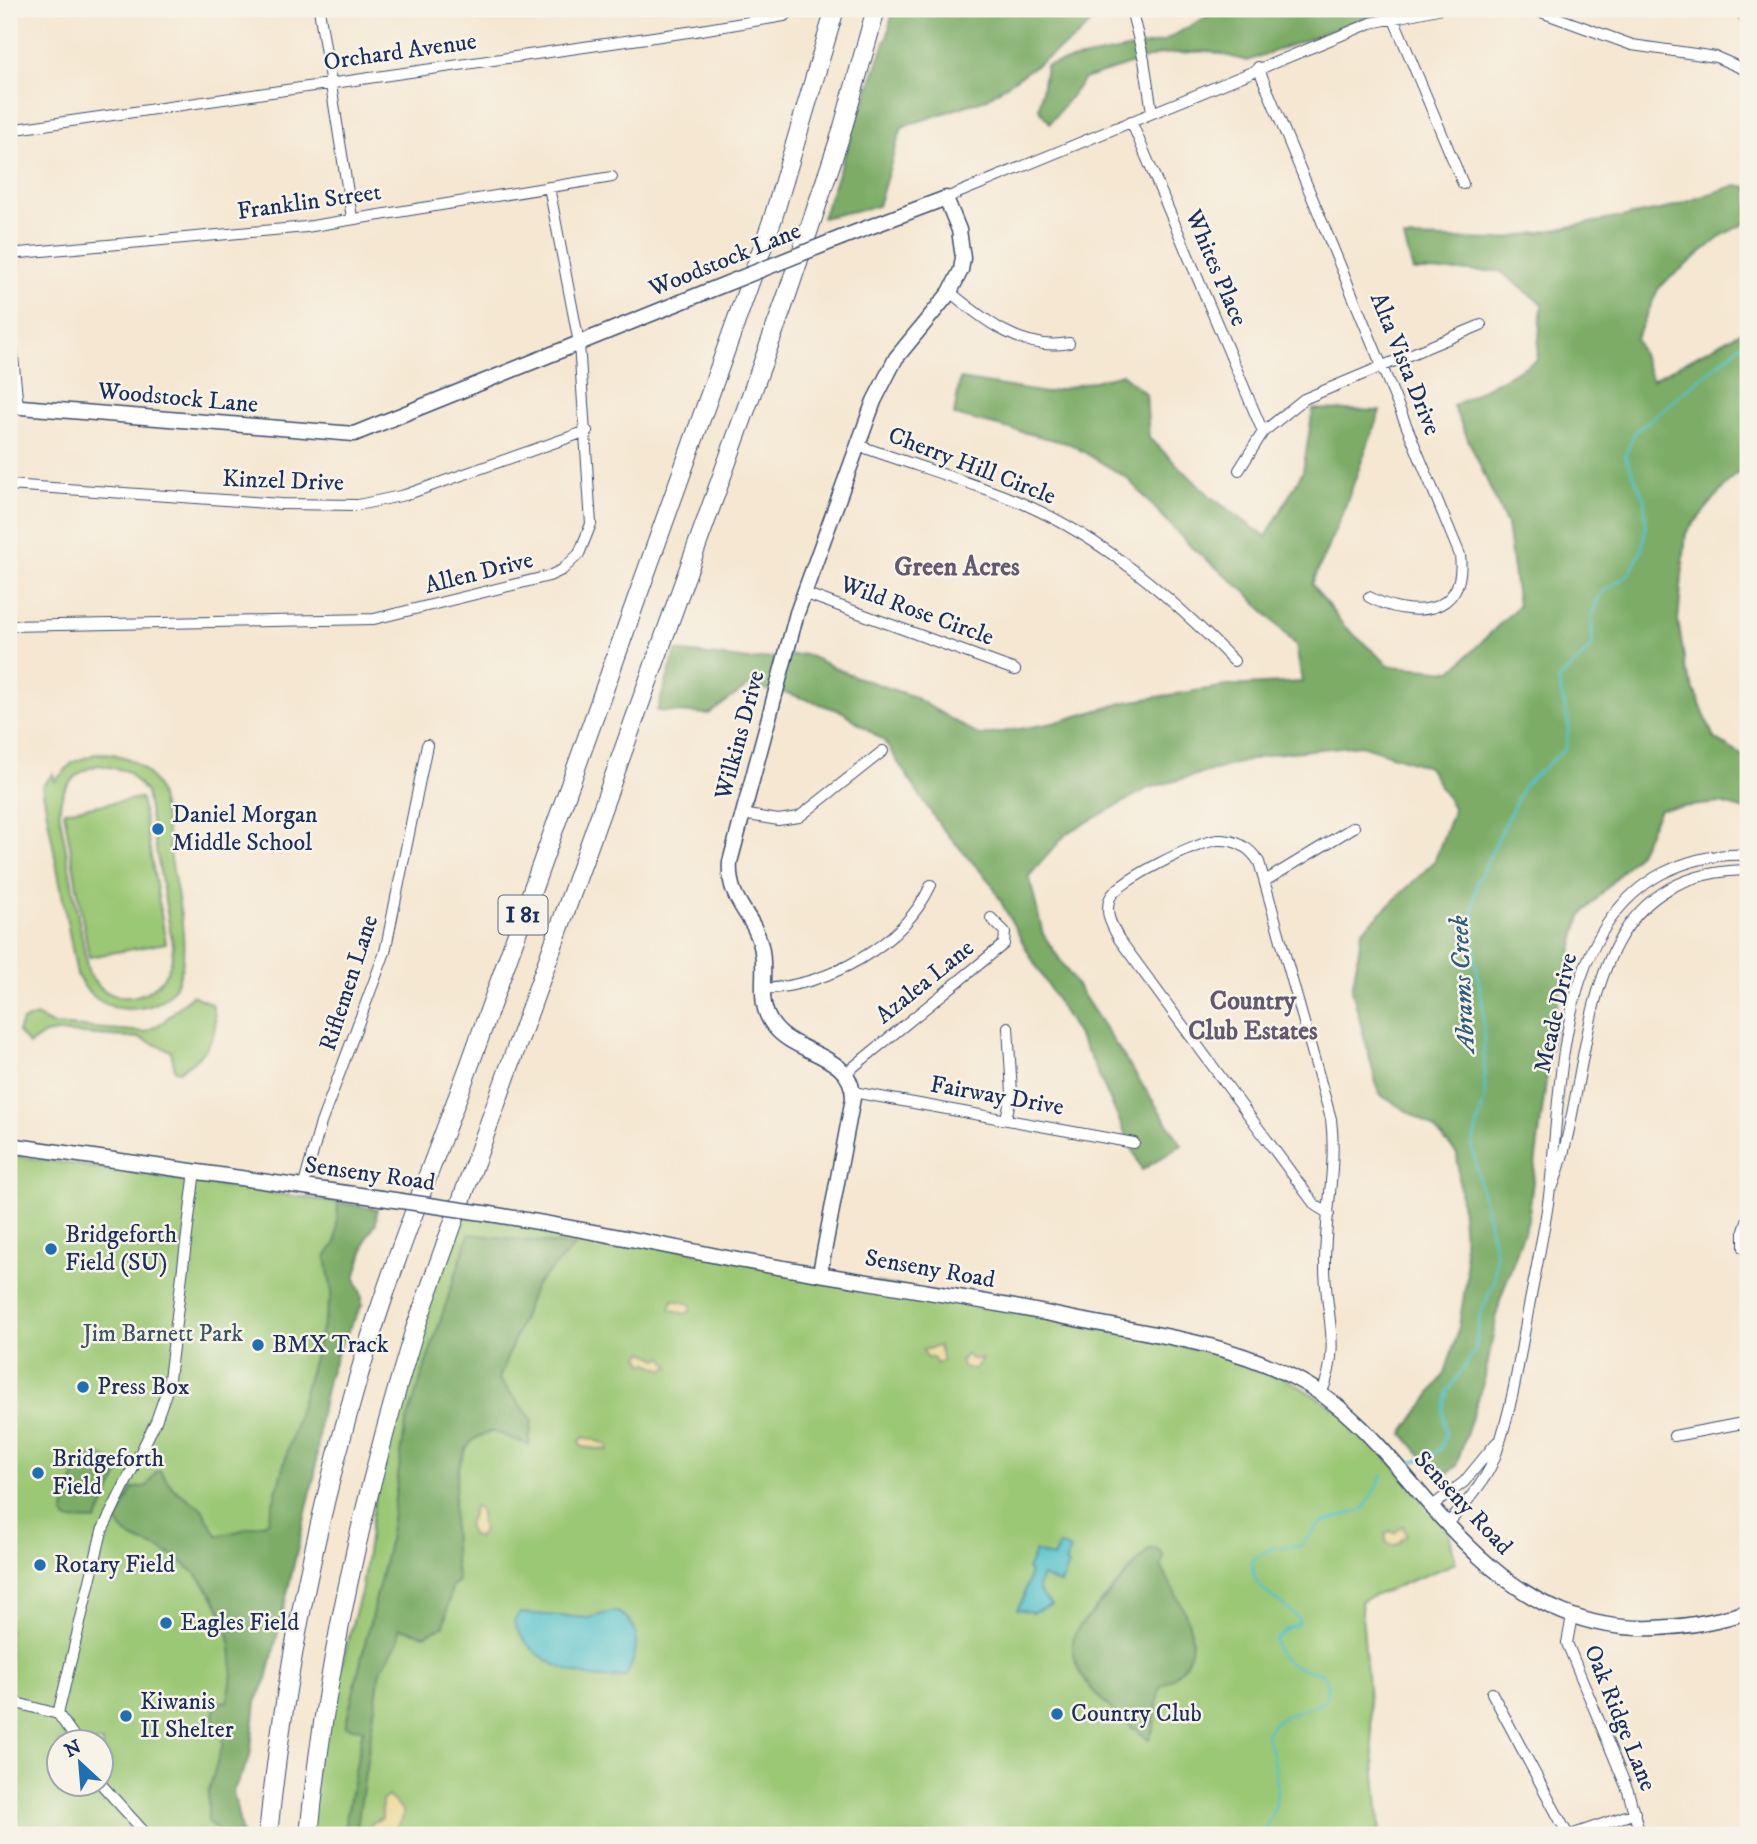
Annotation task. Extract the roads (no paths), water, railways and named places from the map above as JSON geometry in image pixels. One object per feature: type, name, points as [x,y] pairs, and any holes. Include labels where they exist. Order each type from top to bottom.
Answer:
[{"type":"highway","name":"I 81","points":[[268,1835],[286,1697],[311,1564],[365,1356],[423,1184],[479,1039],[769,228],[835,9]]},
{"type":"highway","name":"I 81","points":[[309,1835],[317,1756],[340,1618],[372,1477],[414,1332],[790,287],[841,134],[876,9]]},
{"type":"street","points":[[319,9],[352,218]]},
{"type":"street","name":"Orchard Avenue","points":[[9,130],[721,27],[784,16],[794,9]]},
{"type":"street","points":[[1130,9],[1144,60],[1152,112]]},
{"type":"street","name":"Woodstock Lane","points":[[13,406],[354,434],[946,198],[1258,67],[1393,17],[1438,9]]},
{"type":"street","points":[[1532,9],[1632,45],[1716,57],[1748,71]]},
{"type":"street","points":[[1393,17],[1462,184]]},
{"type":"street","name":"Alta Vista Drive","points":[[1258,67],[1450,524],[1461,566],[1460,576],[1450,596],[1430,609],[1408,612],[1369,597]]},
{"type":"street","name":"Whites Place","points":[[1131,121],[1263,432]]},
{"type":"street","name":"Franklin Street","points":[[9,254],[306,227],[612,177]]},
{"type":"street","name":"Allen Drive","points":[[9,625],[374,619],[549,576],[571,563],[589,533],[587,431],[579,343],[549,187]]},
{"type":"street","name":"Wilkins Drive","points":[[846,1073],[834,1063],[779,1033],[768,1017],[763,989],[761,946],[730,885],[730,862],[804,593],[874,401],[896,358],[956,281],[963,258],[959,230],[946,198]]},
{"type":"street","points":[[950,292],[987,322],[1012,335],[1040,343],[1069,343]]},
{"type":"street","points":[[9,317],[13,406]]},
{"type":"street","points":[[1239,470],[1263,432],[1304,399],[1382,364],[1481,325]]},
{"type":"street","name":"Kinzel Drive","points":[[9,485],[281,504],[358,505],[405,495],[587,431]]},
{"type":"street","name":"Cherry Hill Circle","points":[[857,445],[1023,504],[1078,532],[1142,576],[1234,661]]},
{"type":"street","name":"Wild Rose Circle","points":[[804,593],[1015,670]]},
{"type":"street","name":"Riflemen Lane","points":[[303,1188],[321,1123],[385,952],[428,745]]},
{"type":"street","points":[[742,814],[778,820],[799,817],[883,751]]},
{"type":"street","points":[[1265,881],[1354,827]]},
{"type":"street","points":[[1321,1394],[1330,1370],[1334,1344],[1325,1278],[1334,1162],[1331,1119],[1259,862],[1248,849],[1231,841],[1212,841],[1122,883],[1109,901],[1109,917],[1119,939],[1315,1205],[1329,1214]]},
{"type":"street","name":"Meade Drive","points":[[1447,1525],[1482,1482],[1497,1452],[1515,1384],[1549,1196],[1555,1124],[1568,1036],[1581,981],[1597,939],[1618,908],[1652,879],[1700,859],[1748,855]]},
{"type":"street","name":"Meade Drive","points":[[1549,1196],[1570,1129],[1596,995],[1618,939],[1641,911],[1667,891],[1700,876],[1748,870]]},
{"type":"street","points":[[763,989],[816,980],[849,966],[899,928],[925,898],[931,885]]},
{"type":"street","name":"Azalea Lane","points":[[846,1073],[1004,944],[1005,932],[991,918]]},
{"type":"street","points":[[1006,1118],[1013,1079],[1008,1027]]},
{"type":"street","points":[[820,1273],[853,1092],[846,1073]]},
{"type":"street","name":"Fairway Drive","points":[[853,1092],[1134,1143]]},
{"type":"street","name":"Senseny Road","points":[[9,1145],[615,1234],[1003,1304],[1211,1348],[1283,1372],[1321,1394],[1367,1432],[1447,1525],[1503,1579],[1543,1604],[1572,1616],[1619,1627],[1666,1629],[1716,1621],[1748,1612]]},
{"type":"street","points":[[58,1714],[102,1531],[156,1421],[167,1387],[195,1171]]},
{"type":"street","points":[[1744,1248],[1744,1231],[1748,1219]]},
{"type":"street","points":[[1674,1436],[1748,1422]]},
{"type":"street","name":"Meade Drive","points":[[1431,1507],[1450,1495],[1477,1469],[1502,1434]]},
{"type":"street","name":"Oak Ridge Lane","points":[[1572,1616],[1567,1643],[1635,1813],[1640,1835]]},
{"type":"street","points":[[1492,1693],[1569,1835],[1635,1813]]},
{"type":"street","points":[[9,1701],[58,1714],[68,1728]]},
{"type":"street","points":[[114,1798],[147,1835]]},
{"type":"water","points":[[1059,1545],[1071,1550],[1065,1563],[1069,1565],[1061,1584],[1042,1576],[1039,1585],[1040,1592],[1051,1605],[1033,1612],[1017,1609],[1023,1599],[1030,1572],[1027,1570],[1035,1551],[1053,1558]]},
{"type":"water","points":[[615,1611],[631,1623],[635,1631],[636,1649],[626,1676],[611,1678],[577,1673],[544,1658],[520,1635],[514,1621],[520,1613],[588,1618]]},
{"type":"waterway","name":"Abrams Creek","points":[[1409,1463],[1429,1457],[1441,1448],[1446,1433],[1443,1411],[1448,1391],[1475,1350],[1480,1315],[1494,1283],[1496,1255],[1472,1147],[1485,1097],[1483,1007],[1475,959],[1473,903],[1478,880],[1524,785],[1565,749],[1569,726],[1558,680],[1592,647],[1592,615],[1600,594],[1629,574],[1642,550],[1646,525],[1644,498],[1625,456],[1635,432],[1748,339]]},
{"type":"waterway","name":"Abrams Creek","points":[[1268,1835],[1277,1785],[1266,1734],[1279,1719],[1327,1699],[1327,1680],[1322,1674],[1299,1668],[1280,1655],[1275,1640],[1287,1628],[1298,1624],[1299,1620],[1262,1588],[1253,1572],[1252,1560],[1272,1548],[1300,1546],[1321,1523],[1364,1509],[1383,1475]]},
{"type":"place","name":"Daniel Morgan Middle School","points":[[158,829]]},
{"type":"place","name":"Bridgeforth Field (SU)","points":[[51,1249]]},
{"type":"place","name":"BMX Track","points":[[258,1345]]},
{"type":"place","name":"Press Box","points":[[83,1387]]},
{"type":"place","name":"Bridgeforth Field","points":[[38,1473]]},
{"type":"place","name":"Rotary Field","points":[[40,1565]]},
{"type":"place","name":"Eagles Field","points":[[166,1623]]},
{"type":"place","name":"Country Club","points":[[1057,1714]]},
{"type":"place","name":"Kiwanis II Shelter","points":[[126,1716]]},
{"type":"district","name":"Green Acres","points":[[957,567]]},
{"type":"district","name":"Country Club Estates","points":[[1253,1016]]},
{"type":"park label","name":"Jim Barnett Park","points":[[163,1334]]}]
